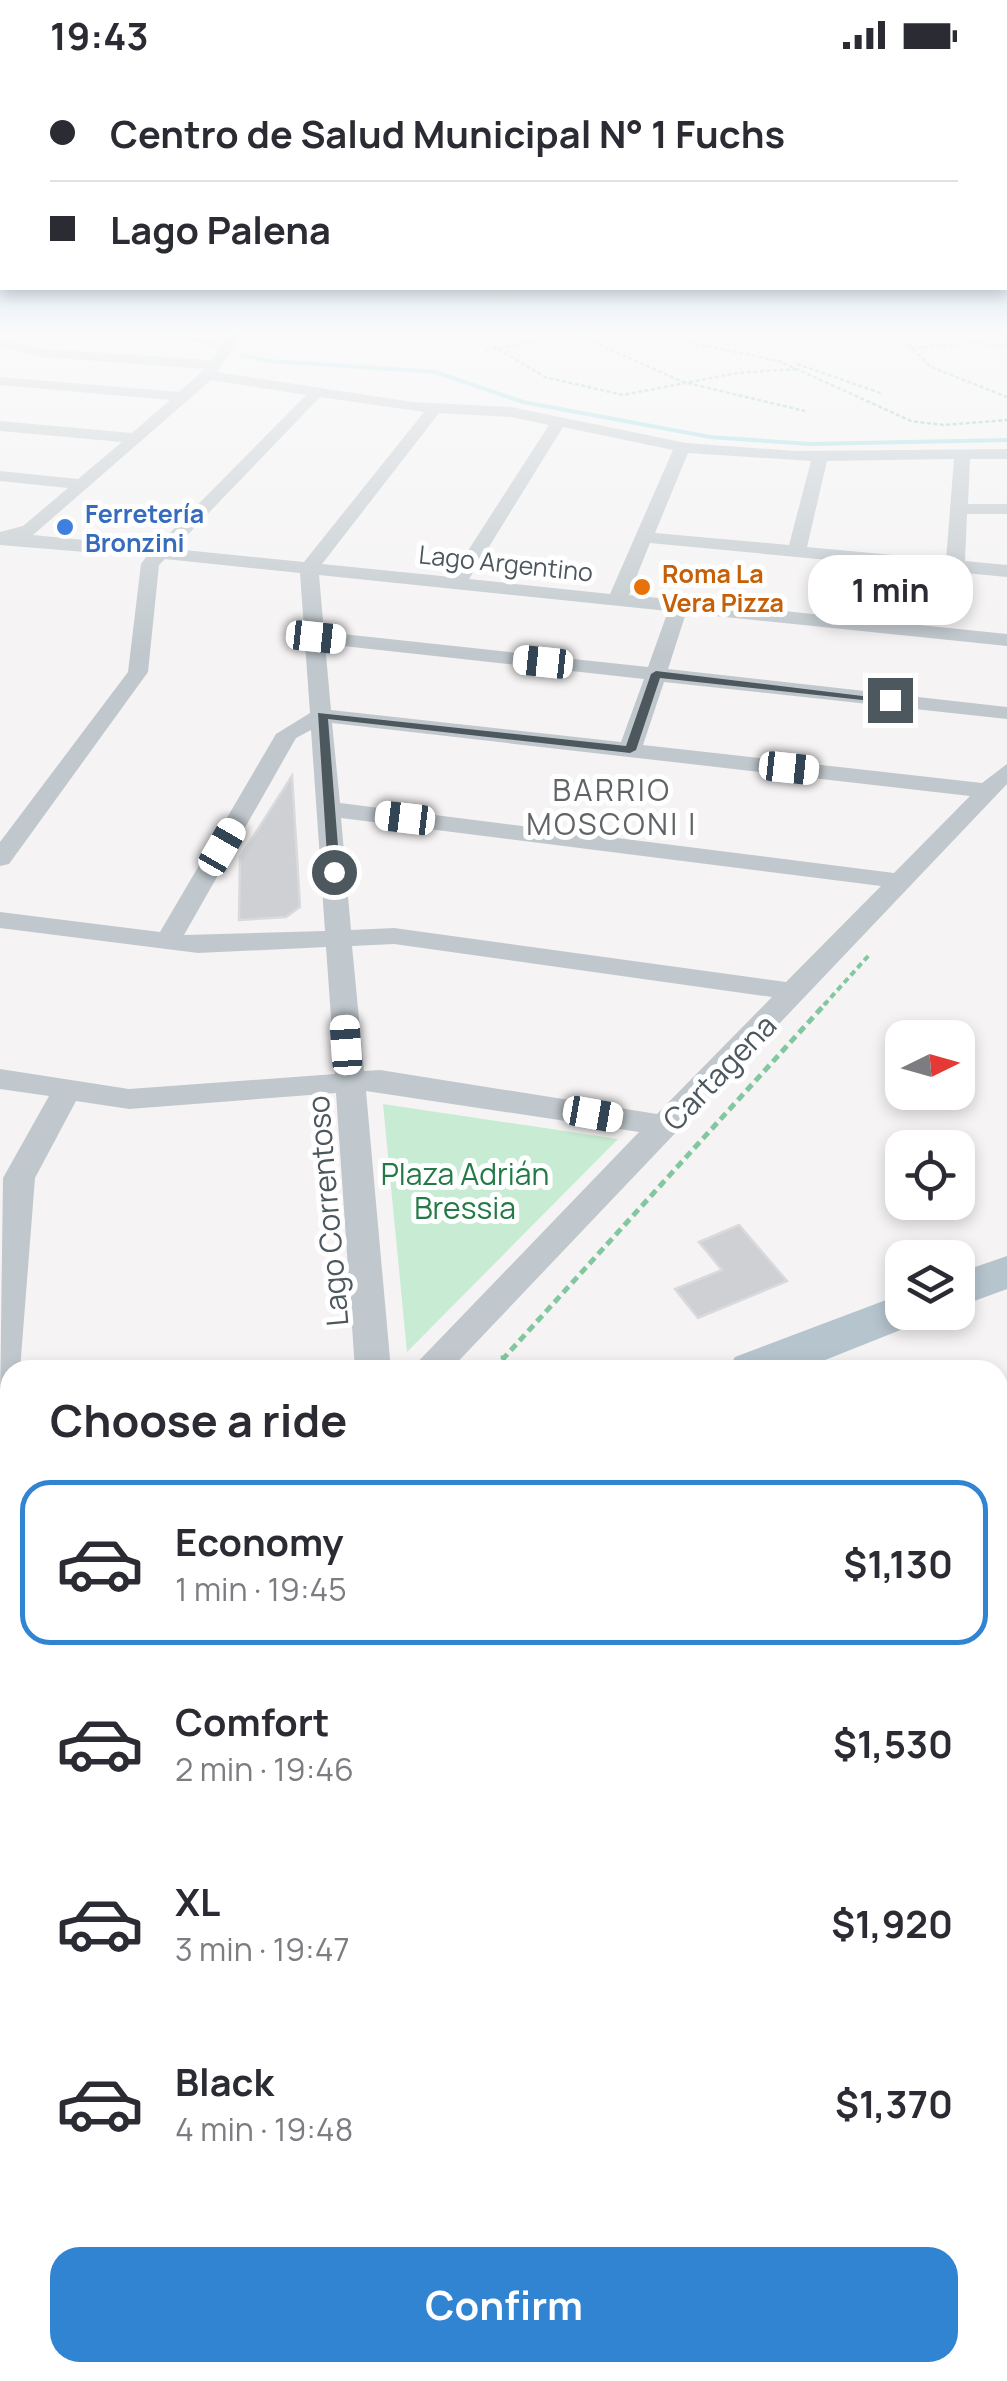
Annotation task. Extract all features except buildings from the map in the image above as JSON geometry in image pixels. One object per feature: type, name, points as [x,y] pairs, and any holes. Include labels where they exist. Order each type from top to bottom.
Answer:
[{"type":"main road","points":[[975,1284],[1007,1272]]},
{"type":"main road","points":[[777,1360],[885,1318]]},
{"type":"street","points":[[4,540],[29,530],[134,439]]},
{"type":"street","points":[[0,859],[138,672],[150,564],[272,439]]},
{"type":"street","points":[[309,568],[411,439]]},
{"type":"street","points":[[457,584],[547,439]]},
{"type":"street","points":[[643,439],[682,447],[820,457],[1007,454]]},
{"type":"street","points":[[617,600],[682,447]]},
{"type":"street","points":[[955,566],[962,455]]},
{"type":"street","points":[[796,551],[820,457]]},
{"type":"street","points":[[0,476],[82,484]]},
{"type":"street","points":[[959,509],[1007,508]]},
{"type":"street","points":[[644,537],[1007,571]]},
{"type":"street","name":"Lago Argentino","points":[[4,540],[1007,640]]},
{"type":"street","name":"Lago Correntoso","points":[[309,568],[322,715],[308,768],[329,809],[372,1360]]},
{"type":"street","points":[[630,750],[679,606]]},
{"type":"street","points":[[316,637],[1007,713]]},
{"type":"street","points":[[168,941],[287,734],[322,715],[630,750],[997,781]]},
{"type":"street","points":[[258,784],[278,768],[308,768]]},
{"type":"street","name":"Cartagena","points":[[438,1360],[997,781]]},
{"type":"street","points":[[329,809],[900,880]]},
{"type":"street","points":[[0,920],[198,945],[394,936],[794,992]]},
{"type":"street","points":[[0,1079],[129,1099],[348,1082],[408,1083],[667,1126]]},
{"type":"street","points":[[3,1360],[19,1178],[68,1089]]},
{"type":"path","points":[[501,1360],[873,951]]},
{"type":"green space","name":"Plaza Adrián Bressia","points":[[383,1104],[618,1139],[407,1352]]},
{"type":"waterway","points":[[736,439],[810,444],[1007,440]]},
{"type":"place","name":"Ferretería Bronzini","points":[[65,527]]},
{"type":"place","name":"Roma La Vera Pizza","points":[[642,587]]},
{"type":"district","name":"BARRIO MOSCONI I","points":[[612,806]]},
{"type":"route","points":[[334,872],[322,715],[630,750],[656,674],[890,700]]}]
